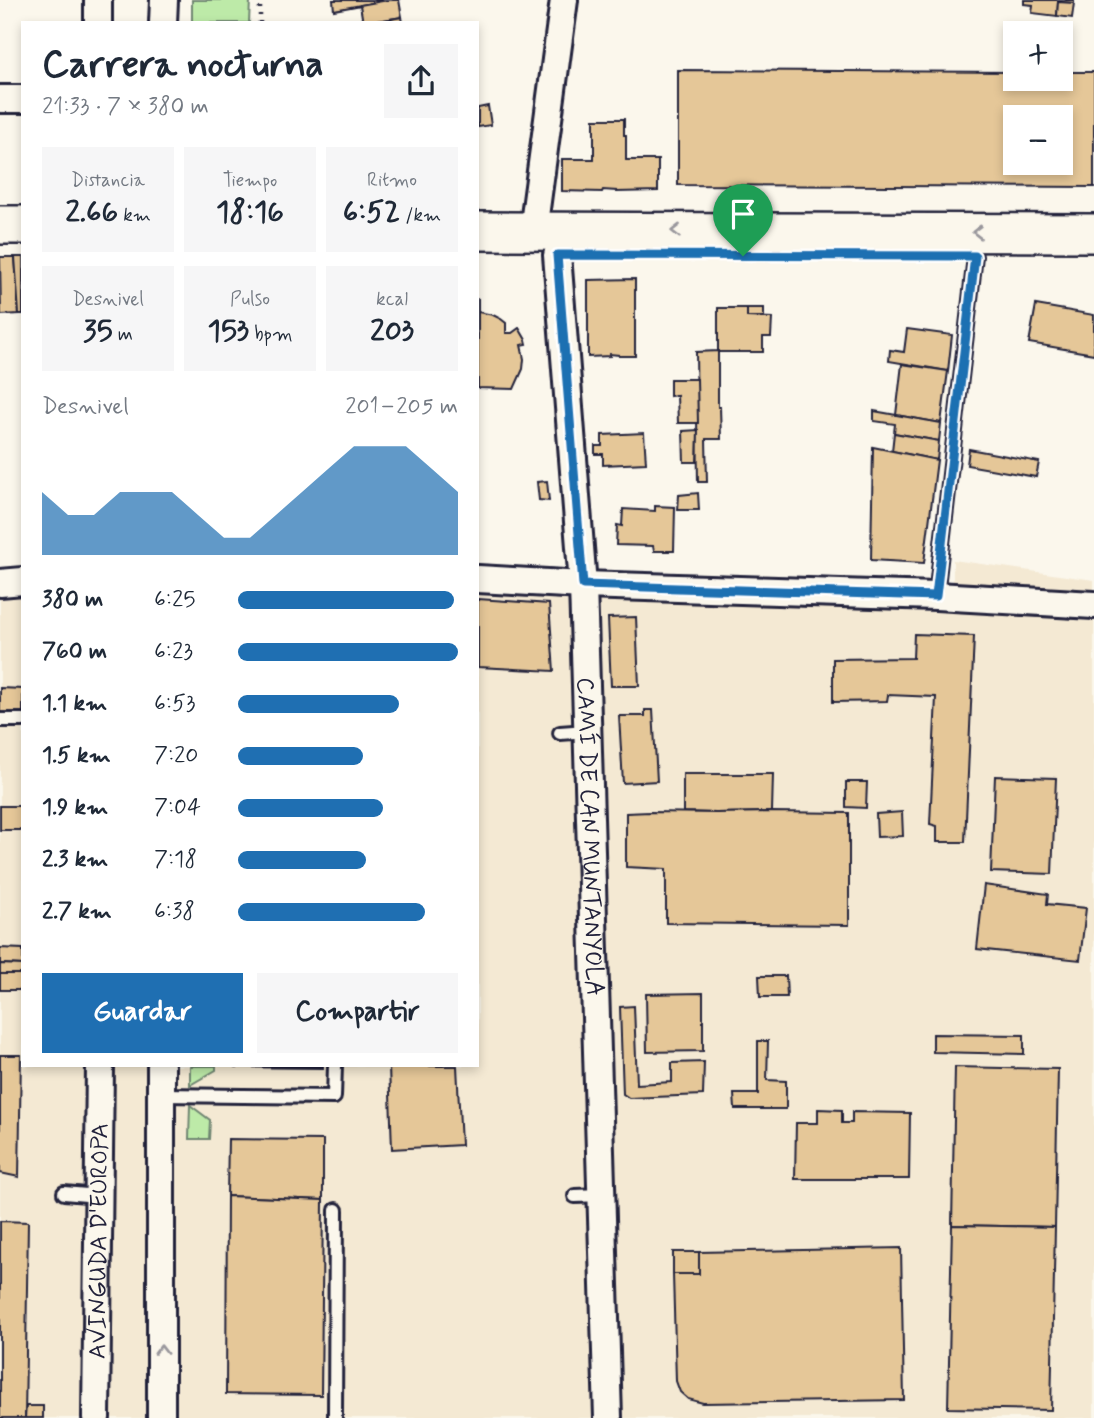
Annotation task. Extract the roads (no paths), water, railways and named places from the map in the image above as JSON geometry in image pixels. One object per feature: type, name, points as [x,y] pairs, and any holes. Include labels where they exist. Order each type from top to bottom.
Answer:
[{"type":"main road","points":[[0,225],[21,225]]},
{"type":"main road","points":[[479,231],[545,243],[975,256],[1094,256]]},
{"type":"main road","points":[[479,255],[545,243],[1094,233]]},
{"type":"main road","points":[[0,249],[21,249]]},
{"type":"street","points":[[98,0],[98,21]]},
{"type":"street","points":[[163,21],[164,0]]},
{"type":"street","name":"CAMÍ DE CAN MUNTANYOLA","points":[[564,0],[545,243],[583,585],[608,1418]]},
{"type":"street","points":[[0,99],[21,99]]},
{"type":"street","points":[[479,579],[936,596],[1094,605]]},
{"type":"street","points":[[0,583],[21,581]]},
{"type":"street","name":"AVINGUDA D'EUROPA","points":[[96,1418],[100,1067]]},
{"type":"street","points":[[161,1067],[161,1417]]},
{"type":"lane","points":[[936,596],[975,256]]},
{"type":"lane","points":[[0,720],[21,720]]},
{"type":"lane","points":[[560,733],[587,731]]},
{"type":"lane","points":[[161,1095],[334,1097],[335,1067]]},
{"type":"lane","points":[[65,1193],[99,1196]]},
{"type":"lane","points":[[575,1196],[601,1195]]},
{"type":"lane","points":[[335,1418],[336,1210]]}]
